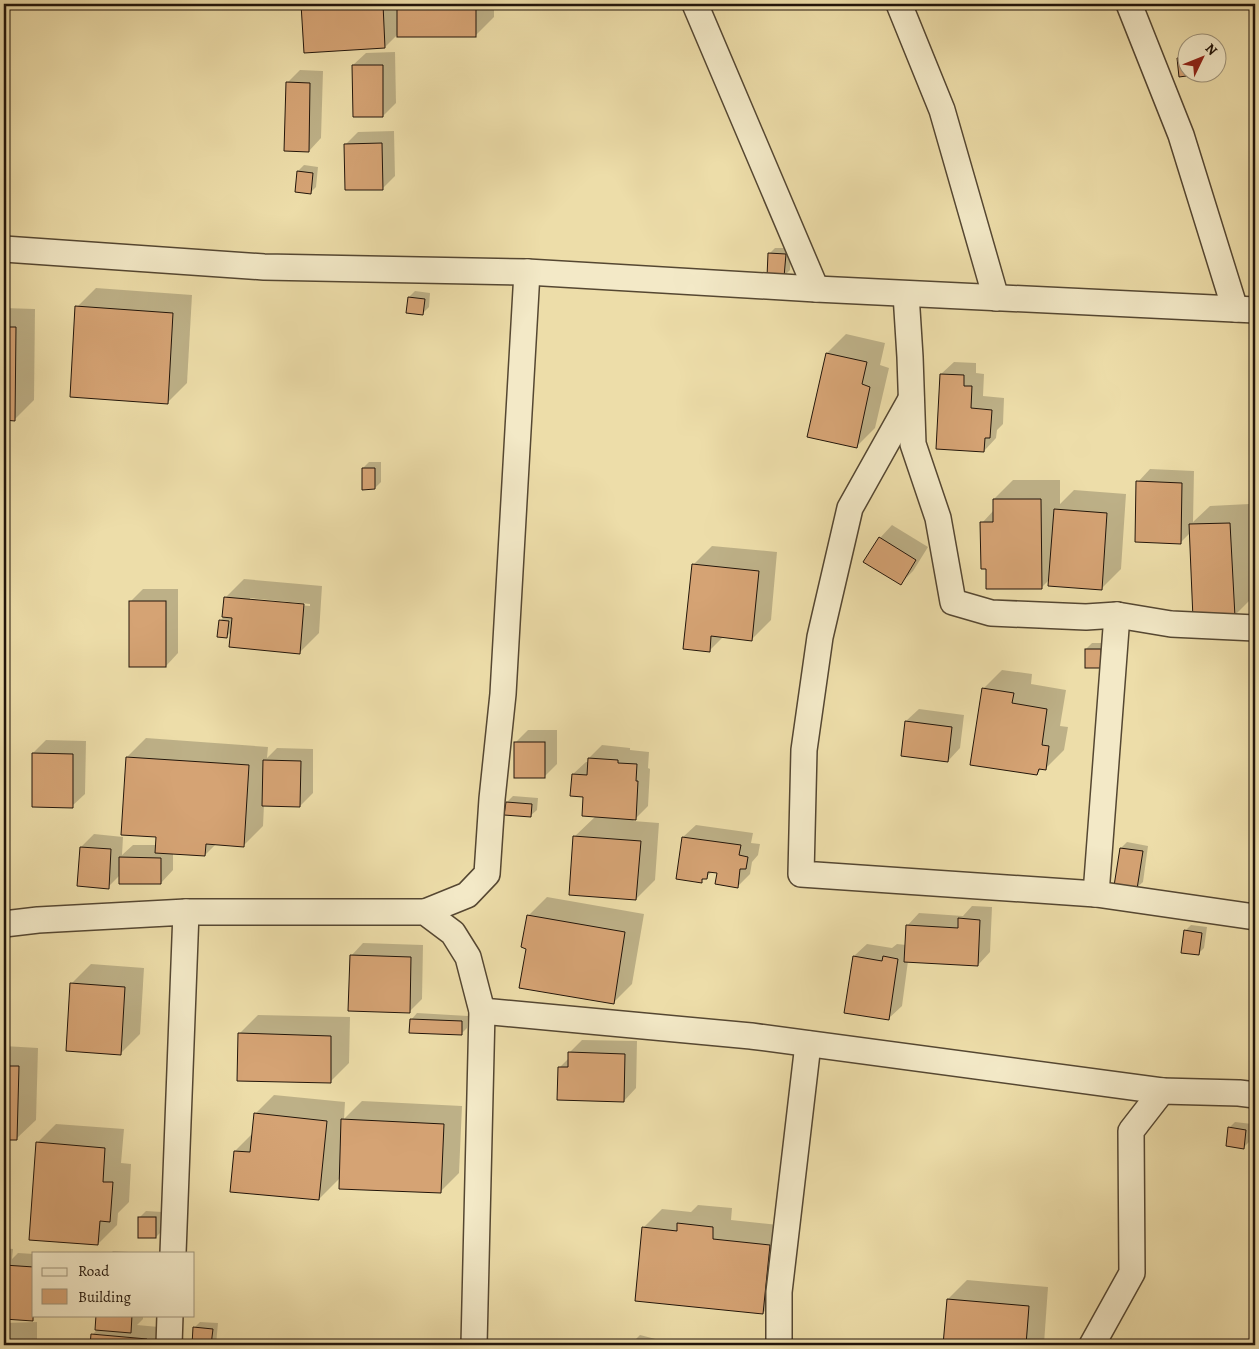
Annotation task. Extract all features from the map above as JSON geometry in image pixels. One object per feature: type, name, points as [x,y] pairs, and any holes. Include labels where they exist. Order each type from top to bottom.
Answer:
[{"type":"street","points":[[695,4],[816,289]]},
{"type":"street","points":[[899,4],[942,110],[996,298]]},
{"type":"street","points":[[4,249],[264,267],[527,272],[906,294],[1245,310],[1181,135],[1129,4]]},
{"type":"street","points":[[4,924],[38,920],[186,912],[425,912],[467,895],[487,874],[492,798],[503,694],[527,272]]},
{"type":"street","points":[[906,294],[912,444],[938,518],[953,602],[991,614],[1086,617],[1117,615],[1171,624],[1255,628]]},
{"type":"street","points":[[911,399],[850,508],[820,636],[804,750],[801,874],[1096,894],[1255,917]]},
{"type":"street","points":[[1096,894],[1117,615]]},
{"type":"street","points":[[173,1252],[186,912]]},
{"type":"street","points":[[425,912],[453,932],[468,957],[482,1010],[474,1345]]},
{"type":"street","points":[[482,1010],[751,1036],[1162,1091],[1255,1095]]},
{"type":"street","points":[[779,1345],[780,1292],[808,1044]]},
{"type":"street","points":[[1092,1345],[1132,1273],[1131,1131],[1162,1091]]},
{"type":"street","points":[[169,1345],[170,1316]]},
{"type":"building","points":[[301,4],[383,4],[385,48],[304,53]]},
{"type":"building","points":[[397,4],[476,4],[476,37],[397,37]]},
{"type":"building","points":[[352,65],[383,65],[383,117],[353,117]]},
{"type":"building","points":[[286,82],[310,83],[309,152],[284,151]]},
{"type":"building","points":[[382,143],[383,190],[345,190],[344,144]]},
{"type":"building","points":[[297,171],[313,173],[311,194],[295,192]]},
{"type":"building","points":[[768,253],[786,254],[784,277],[767,277]]},
{"type":"building","points":[[408,297],[425,299],[423,315],[406,313]]},
{"type":"building","points":[[75,306],[173,313],[168,404],[70,397]]},
{"type":"building","points":[[4,327],[16,327],[15,421],[4,420]]},
{"type":"building","points":[[826,353],[867,362],[862,384],[870,387],[857,448],[807,437]]},
{"type":"building","points":[[940,374],[964,375],[964,386],[972,386],[971,408],[992,410],[990,438],[985,438],[984,452],[936,449]]},
{"type":"building","points":[[362,468],[375,468],[375,489],[362,490]]},
{"type":"building","points":[[1136,481],[1182,483],[1181,544],[1135,542]]},
{"type":"building","points":[[993,499],[1041,499],[1042,589],[986,589],[986,569],[981,569],[980,522],[993,522]]},
{"type":"building","points":[[1054,509],[1107,513],[1102,590],[1048,586]]},
{"type":"building","points":[[1230,523],[1235,617],[1193,619],[1189,524]]},
{"type":"building","points":[[879,537],[916,560],[901,585],[863,562]]},
{"type":"building","points":[[692,564],[759,571],[752,641],[711,636],[710,652],[683,649]]},
{"type":"building","points":[[224,597],[304,604],[300,654],[229,647],[232,618],[222,617]]},
{"type":"building","points":[[129,601],[166,601],[166,667],[129,667]]},
{"type":"building","points":[[219,620],[229,621],[227,638],[217,637]]},
{"type":"building","points":[[1085,649],[1101,649],[1101,668],[1085,668]]},
{"type":"building","points":[[982,688],[1014,693],[1012,703],[1047,709],[1042,745],[1049,746],[1046,770],[1039,769],[1037,775],[970,765]]},
{"type":"building","points":[[905,721],[952,727],[948,762],[901,756]]},
{"type":"building","points":[[514,742],[545,742],[545,778],[514,778]]},
{"type":"building","points":[[32,753],[73,754],[73,808],[32,807]]},
{"type":"building","points":[[126,757],[249,765],[244,847],[206,844],[205,856],[155,853],[156,837],[121,835]]},
{"type":"building","points":[[588,758],[618,760],[618,763],[637,764],[636,820],[582,816],[583,797],[570,796],[572,774],[587,775]]},
{"type":"building","points":[[263,760],[301,761],[300,807],[262,806]]},
{"type":"building","points":[[506,802],[532,804],[531,817],[504,815]]},
{"type":"building","points":[[573,836],[641,841],[636,900],[569,895]]},
{"type":"building","points":[[682,837],[741,845],[739,855],[748,857],[746,869],[740,869],[738,888],[715,884],[717,873],[708,872],[707,879],[702,879],[702,883],[676,879]]},
{"type":"building","points":[[80,847],[111,849],[109,889],[77,886]]},
{"type":"building","points":[[1120,848],[1143,851],[1137,889],[1114,886]]},
{"type":"building","points":[[119,857],[161,858],[161,884],[119,884]]},
{"type":"building","points":[[527,915],[625,932],[614,1004],[519,988],[526,949],[521,947]]},
{"type":"building","points":[[958,918],[980,920],[978,966],[904,962],[906,925],[958,928]]},
{"type":"building","points":[[1184,930],[1202,933],[1199,955],[1181,953]]},
{"type":"building","points":[[350,955],[411,957],[410,1013],[348,1011]]},
{"type":"building","points":[[853,956],[882,961],[883,956],[898,959],[889,1020],[844,1013]]},
{"type":"building","points":[[70,983],[125,987],[121,1055],[66,1051]]},
{"type":"building","points":[[410,1019],[462,1021],[462,1035],[409,1033]]},
{"type":"building","points":[[238,1033],[331,1036],[331,1083],[237,1081]]},
{"type":"building","points":[[568,1052],[625,1054],[624,1102],[557,1100],[558,1067],[568,1067]]},
{"type":"building","points":[[4,1066],[19,1066],[17,1140],[4,1140]]},
{"type":"building","points":[[254,1113],[327,1121],[319,1200],[230,1192],[234,1151],[250,1152]]},
{"type":"building","points":[[341,1119],[444,1124],[441,1193],[339,1189]]},
{"type":"building","points":[[1228,1127],[1246,1130],[1244,1149],[1226,1146]]},
{"type":"building","points":[[36,1142],[105,1148],[103,1182],[113,1182],[110,1222],[100,1221],[98,1245],[29,1240]]},
{"type":"building","points":[[138,1217],[156,1217],[156,1238],[138,1238]]},
{"type":"building","points":[[677,1223],[713,1227],[713,1239],[770,1245],[763,1314],[635,1301],[642,1227],[677,1231]]},
{"type":"building","points":[[4,1265],[32,1267],[33,1321],[4,1319]]},
{"type":"building","points":[[947,1299],[1029,1306],[1026,1345],[943,1345]]},
{"type":"building","points":[[96,1316],[132,1316],[131,1333],[95,1330]]},
{"type":"building","points":[[193,1327],[213,1329],[211,1345],[192,1345]]},
{"type":"building","points":[[91,1334],[147,1339],[146,1345],[90,1345]]}]
